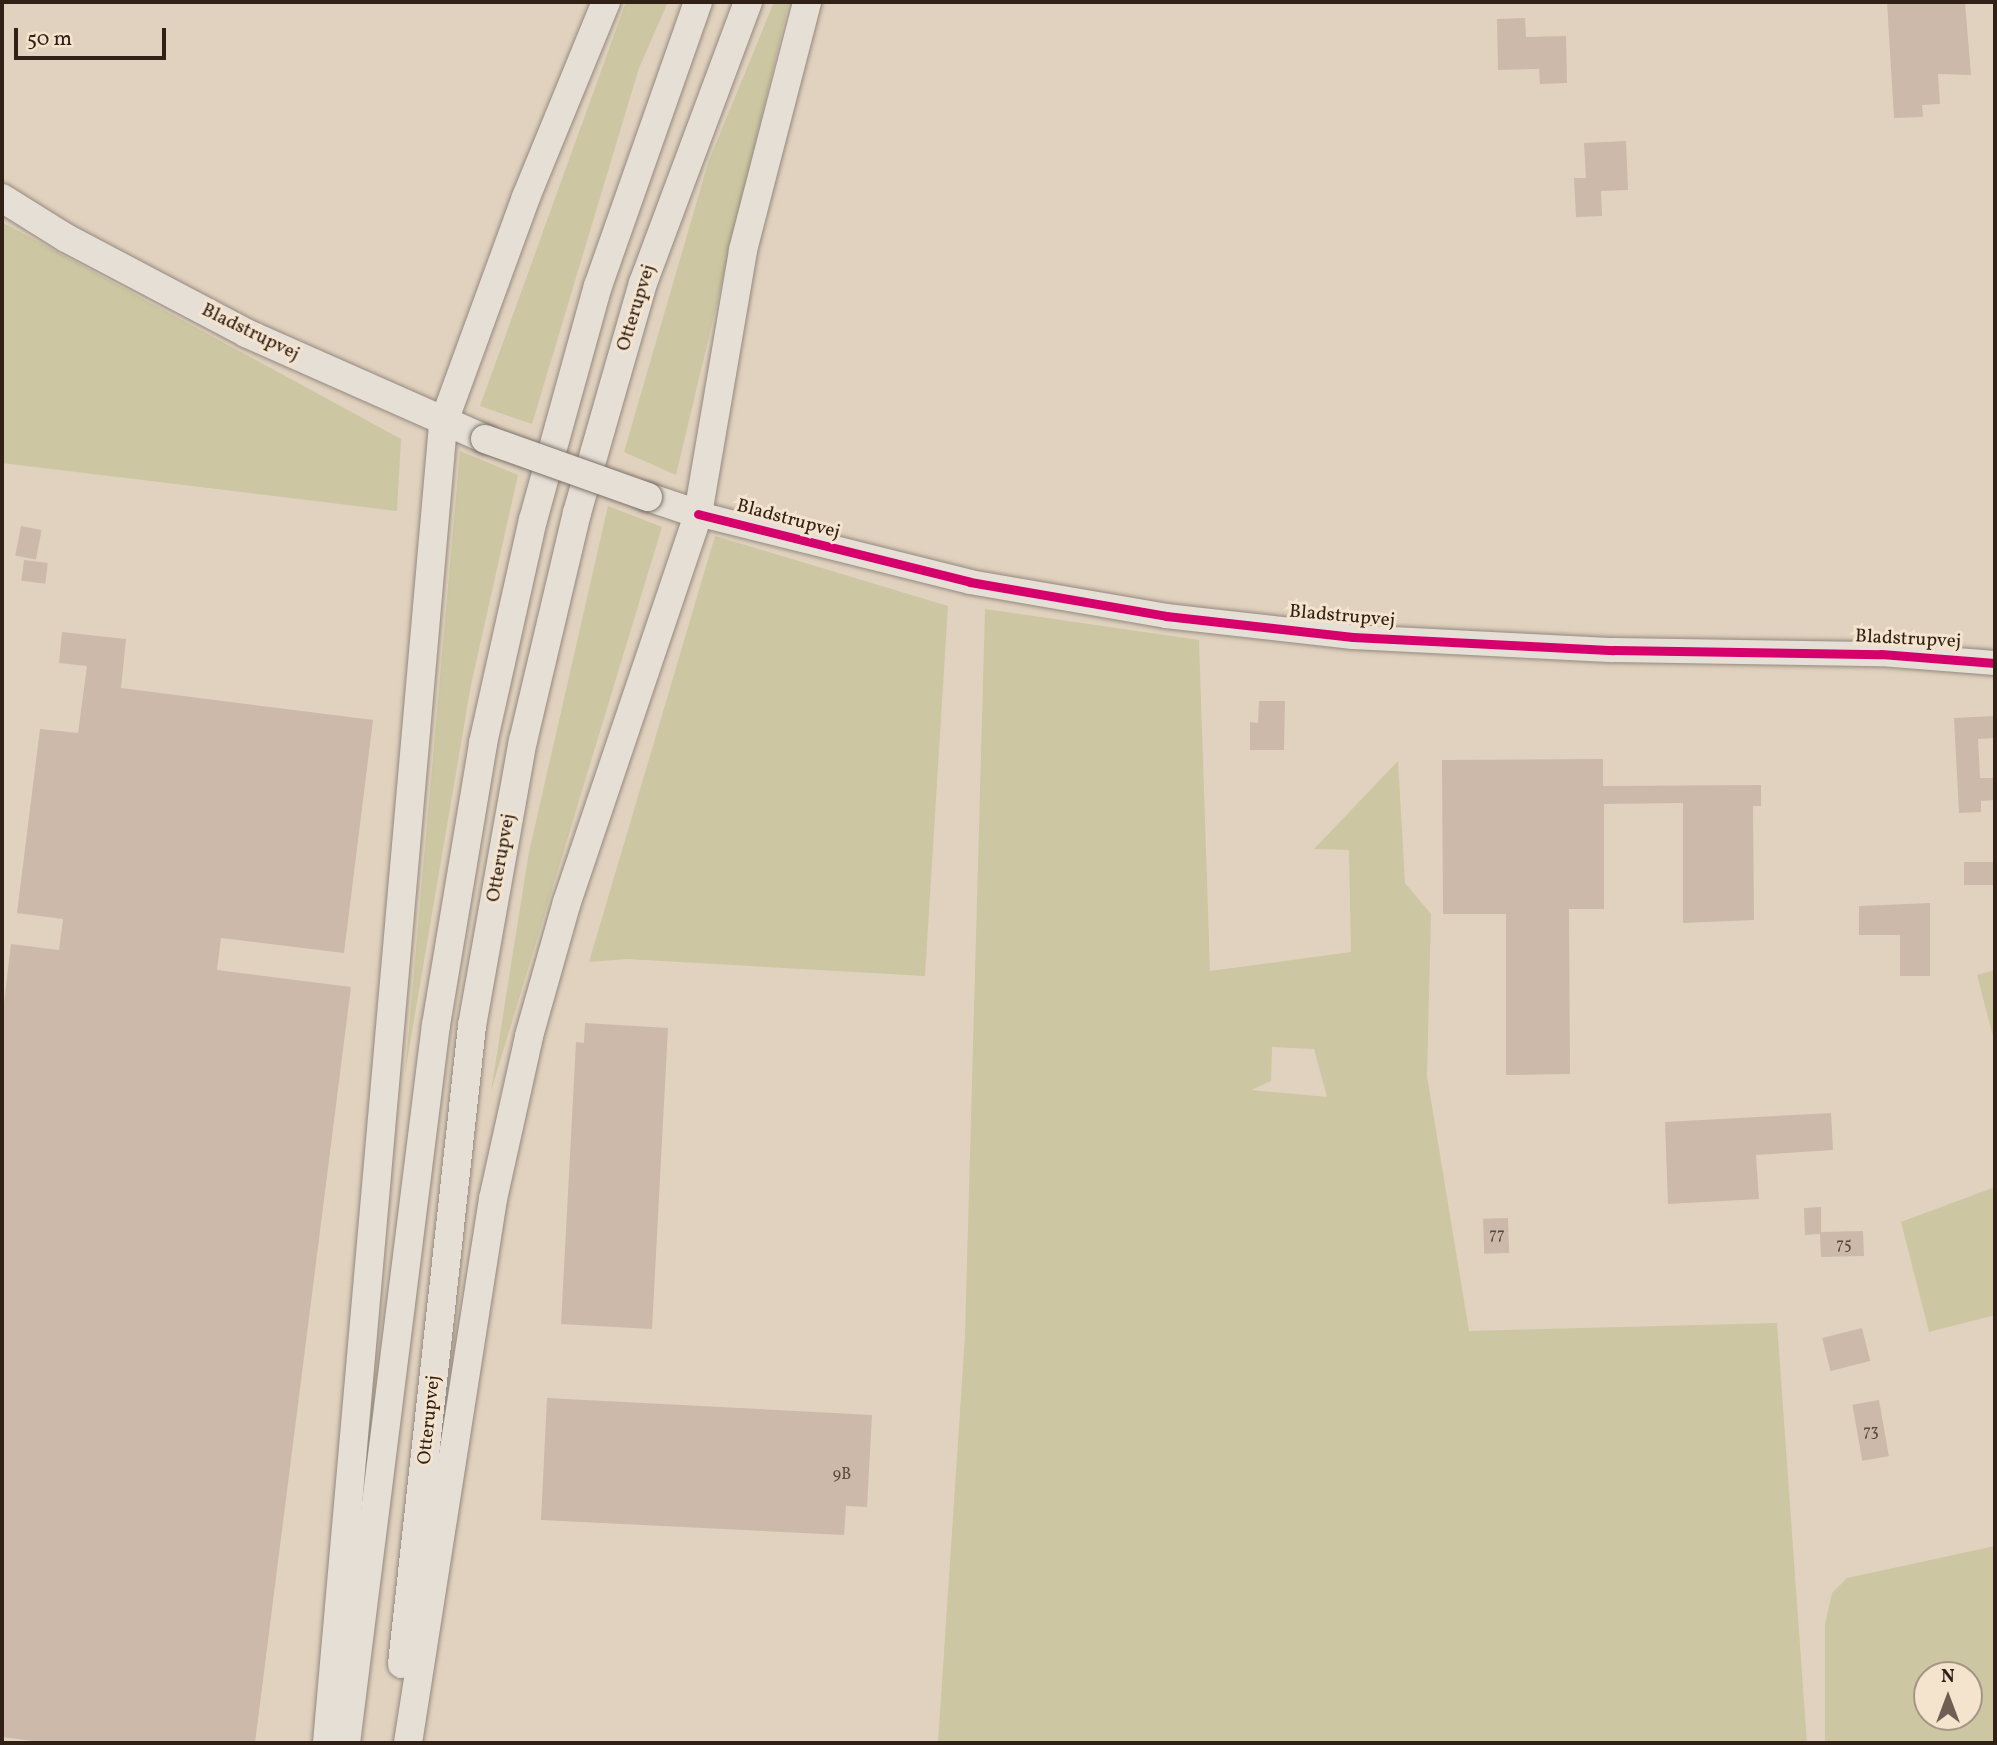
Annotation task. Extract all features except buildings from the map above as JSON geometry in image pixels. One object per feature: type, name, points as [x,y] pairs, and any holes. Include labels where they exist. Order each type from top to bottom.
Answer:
[{"type":"main road","points":[[327,1743],[443,424],[526,197],[606,2]]},
{"type":"main road","name":"Otterupvej","points":[[346,1743],[436,1025],[483,743],[533,520],[598,286],[698,2]]},
{"type":"main road","name":"Otterupvej","points":[[392,1743],[472,1026],[523,741],[576,513],[643,283],[748,2]]},
{"type":"main road","points":[[408,1743],[493,1199],[529,1036],[572,888],[698,514],[743,250],[807,2]]},
{"type":"main road","name":"Bladstrupvej","points":[[2,198],[66,238],[246,333],[443,424],[698,514]]},
{"type":"street","name":"Bladstrupvej","points":[[698,514],[970,582],[1166,617],[1353,638],[1614,650],[1881,654],[1995,663]]},
{"type":"shaded area","points":[[626,2],[668,2],[639,68],[532,424],[480,406]]},
{"type":"shaded area","points":[[774,2],[789,2],[676,475],[624,452],[708,163]]},
{"type":"shaded area","points":[[2,222],[401,439],[397,511],[2,463]]},
{"type":"shaded area","points":[[460,451],[518,475],[471,685],[405,1073]]},
{"type":"shaded area","points":[[608,506],[662,527],[491,1091],[529,852]]},
{"type":"shaded area","points":[[715,536],[948,606],[925,976],[626,959],[589,962]]},
{"type":"shaded area","points":[[985,609],[1199,640],[1210,971],[1351,952],[1349,850],[1314,849],[1398,761],[1405,883],[1431,914],[1427,1076],[1469,1331],[1777,1323],[1807,1743],[938,1743],[965,1336]],"holes":[[[1272,1047],[1314,1049],[1327,1097],[1251,1090],[1271,1081]]]},
{"type":"shaded area","points":[[1995,970],[1995,1044],[1977,975]]},
{"type":"shaded area","points":[[1995,1187],[1995,1315],[1929,1332],[1901,1222]]},
{"type":"shaded area","points":[[1995,1546],[1995,1743],[1825,1743],[1825,1624],[1832,1593],[1847,1578]]},
{"type":"cycle path","points":[[698,514],[970,582],[1166,616],[1353,637],[1614,650],[1881,654],[1995,663]]}]
